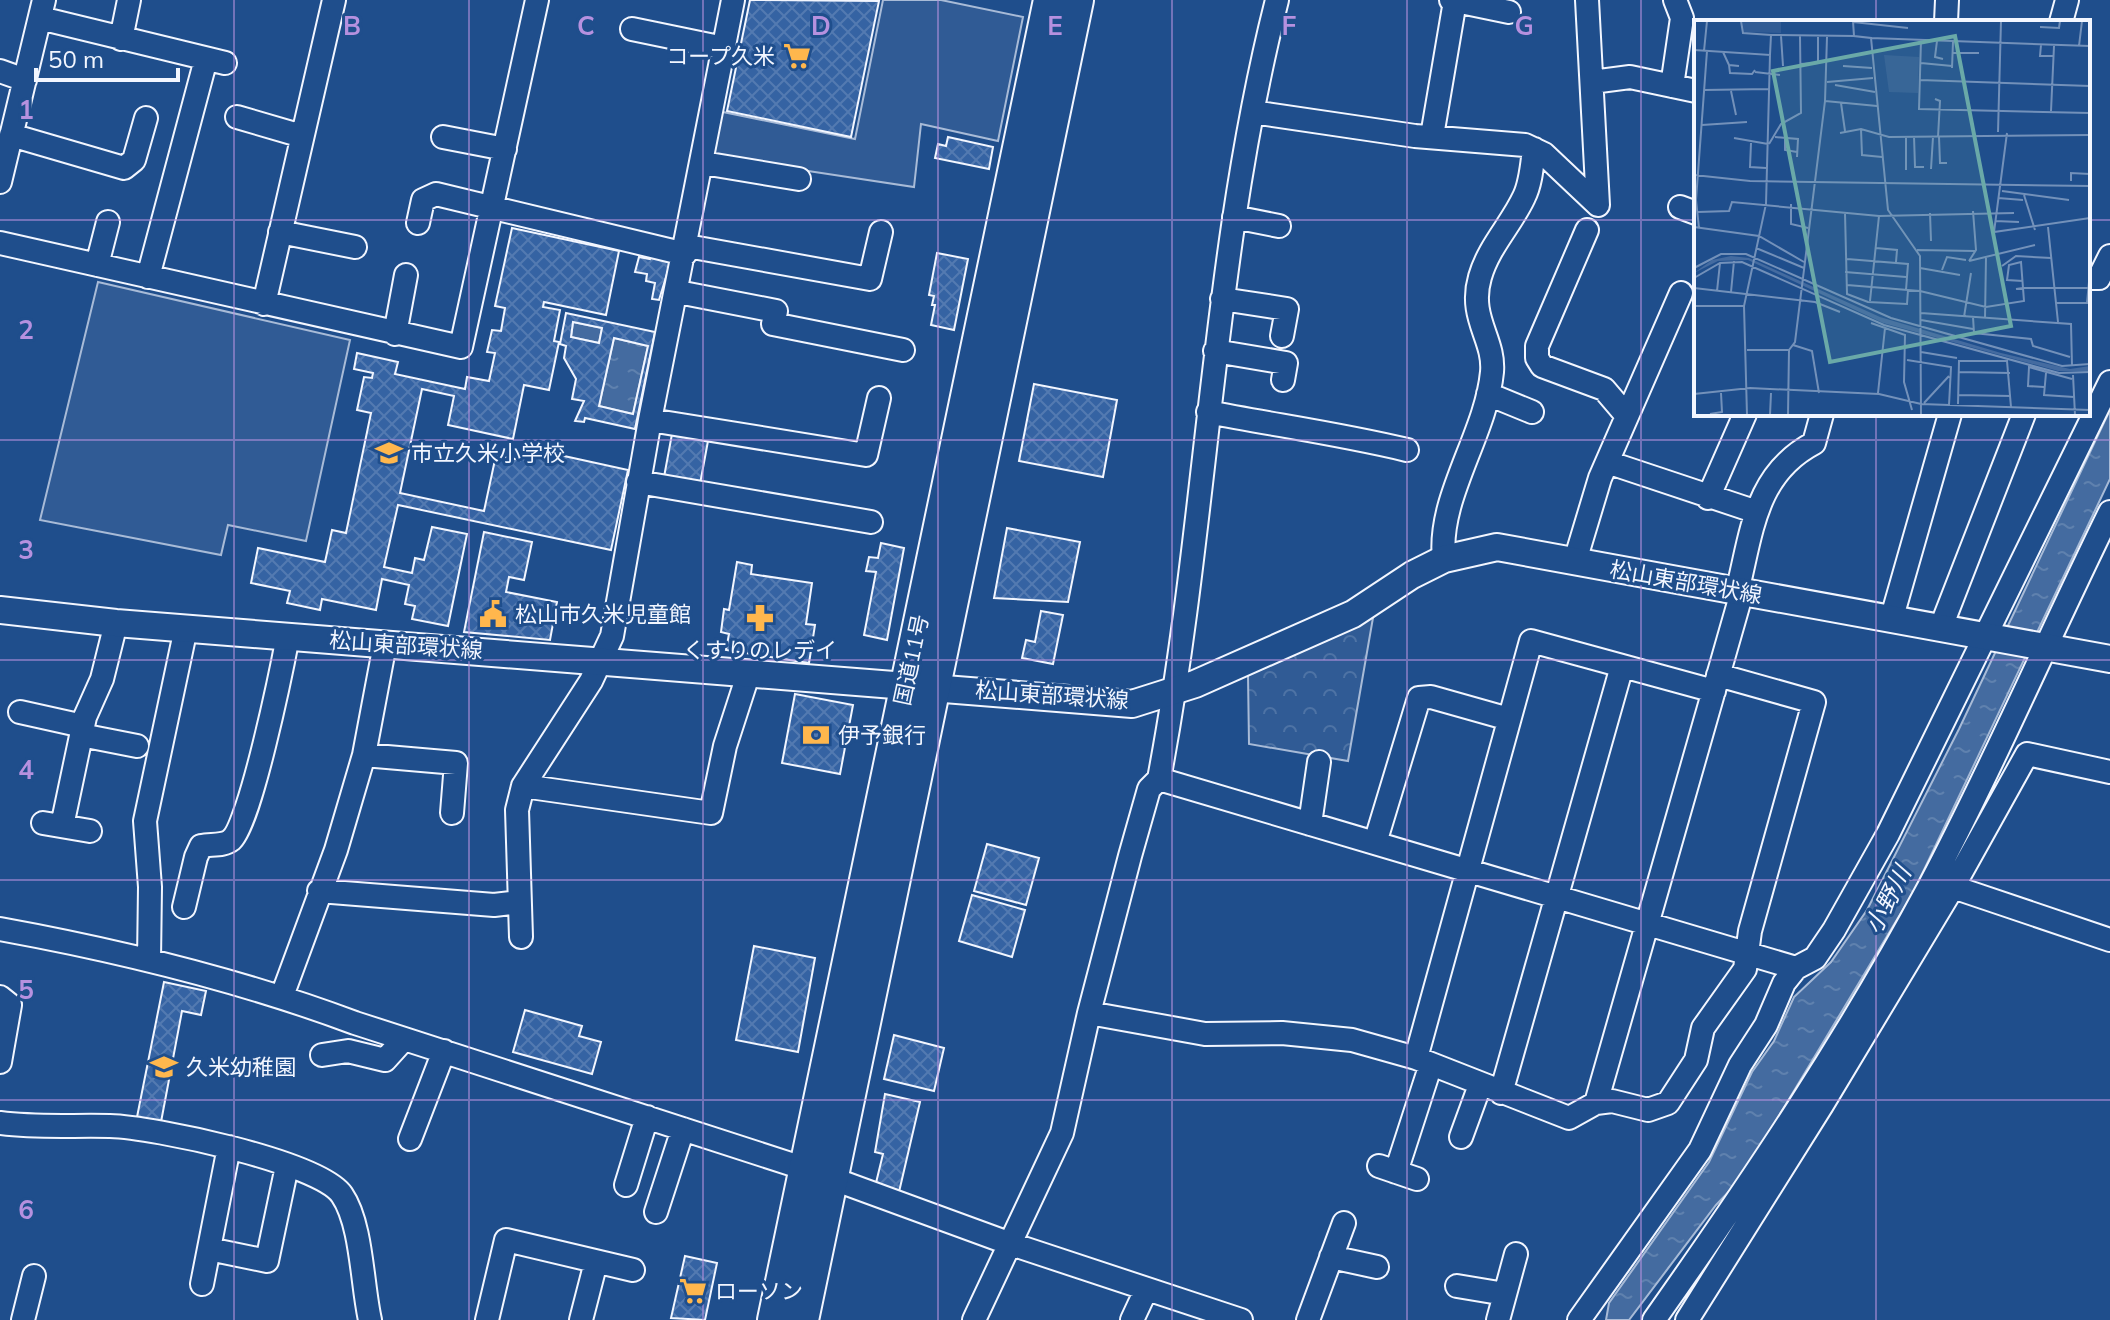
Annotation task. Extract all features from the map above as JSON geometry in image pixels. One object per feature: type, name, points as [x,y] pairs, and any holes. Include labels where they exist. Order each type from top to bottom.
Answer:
[{"type":"highway","name":"国道11号","points":[[921,685],[1050,0]]},
{"type":"highway","name":"国道11号","points":[[774,1320],[818,1173],[921,685],[1077,0]]},
{"type":"highway","name":"国道11号","points":[[802,1320],[818,1173]]},
{"type":"main road","name":"松山東部環状線","points":[[0,610],[116,623],[1132,704],[1175,691],[1353,614],[1412,575],[1444,559],[1497,547],[2110,659]]},
{"type":"street","points":[[121,39],[129,0]]},
{"type":"street","points":[[264,304],[334,0]]},
{"type":"street","points":[[0,243],[461,347],[494,208],[537,0]]},
{"type":"street","points":[[521,937],[515,831],[523,786],[602,661],[621,602],[638,482],[678,292],[733,0]]},
{"type":"street","points":[[974,1320],[1062,1133],[1089,1013],[1149,789],[1159,779],[1175,691],[1234,217],[1277,0]]},
{"type":"street","points":[[1253,112],[1432,136],[1504,142],[1534,149],[1598,205],[1587,0]]},
{"type":"street","points":[[1672,86],[1682,18],[1675,0]]},
{"type":"street","points":[[1946,20],[1947,0]]},
{"type":"street","points":[[2062,20],[2067,0]]},
{"type":"street","points":[[1432,136],[1453,1],[1509,12]]},
{"type":"street","points":[[0,182],[42,9],[121,39],[215,61],[148,277]]},
{"type":"street","points":[[632,29],[724,48]]},
{"type":"street","points":[[0,71],[25,80]]},
{"type":"street","points":[[1592,82],[1630,77],[1694,91]]},
{"type":"street","points":[[237,117],[302,136]]},
{"type":"street","points":[[11,135],[124,168],[134,160],[146,118]]},
{"type":"street","points":[[443,137],[505,149]]},
{"type":"street","points":[[1444,559],[1442,535],[1488,394],[1493,368],[1476,312],[1476,294],[1496,239],[1524,197],[1534,149]]},
{"type":"street","points":[[703,163],[799,179]]},
{"type":"street","points":[[418,223],[423,200],[436,194],[686,250],[870,279],[881,232]]},
{"type":"street","points":[[1234,217],[1279,226]]},
{"type":"street","points":[[97,265],[108,222]]},
{"type":"street","points":[[1587,230],[1537,346],[1537,358],[1542,366],[1604,389],[1627,416]]},
{"type":"street","points":[[280,232],[355,247]]},
{"type":"street","points":[[2090,278],[2099,278],[2110,256]]},
{"type":"street","points":[[395,334],[406,275]]},
{"type":"street","points":[[678,292],[776,311],[773,324],[903,350]]},
{"type":"street","points":[[1575,561],[1607,462],[1681,293]]},
{"type":"street","points":[[1222,299],[1287,309],[1282,336]]},
{"type":"street","points":[[1215,351],[1286,363],[1283,380]]},
{"type":"street","points":[[1579,1320],[1700,1150],[1740,1065],[1766,1025],[1784,983],[1796,968],[1815,958],[1834,930],[1888,834],[1990,636],[2110,382]]},
{"type":"street","points":[[1488,394],[1532,412]]},
{"type":"street","points":[[650,420],[866,455],[879,398]]},
{"type":"street","points":[[1208,412],[1315,433],[1334,432],[1407,450]]},
{"type":"street","points":[[1708,498],[1744,416]]},
{"type":"street","points":[[1596,1103],[1716,683],[1757,512],[1774,473],[1796,453],[1814,443],[1821,416]]},
{"type":"street","points":[[1892,617],[1949,416]]},
{"type":"street","points":[[1941,627],[2023,416]]},
{"type":"street","points":[[1607,462],[1757,512]]},
{"type":"street","points":[[638,482],[871,522]]},
{"type":"street","points":[[1654,1320],[1737,1203],[1830,1059],[1929,887],[2110,512]]},
{"type":"street","points":[[90,831],[52,824],[102,679],[116,623]]},
{"type":"street","points":[[149,960],[147,905],[150,887],[145,821],[186,628]]},
{"type":"street","points":[[184,907],[201,846],[233,840],[239,829],[256,780],[265,732],[273,717],[288,636]]},
{"type":"street","points":[[1089,1013],[1205,1034],[1282,1033],[1352,1040],[1423,1061],[1569,1118],[1596,1103],[1612,1101],[1648,1110],[1668,1103],[1696,1060],[1703,1028],[1745,969],[1750,931],[1814,702],[1622,666],[1531,641],[1465,870],[1423,1061],[1397,1172]]},
{"type":"street","points":[[282,996],[336,850],[364,755],[385,644]]},
{"type":"street","points":[[1461,1137],[1490,1089],[1556,897],[1622,666]]},
{"type":"street","points":[[523,786],[711,813],[725,746],[749,672]]},
{"type":"street","points":[[1375,843],[1419,698],[1431,697],[1509,719]]},
{"type":"street","points":[[20,712],[137,746]]},
{"type":"street","points":[[1687,1320],[1822,1105],[1953,887],[2027,754],[2110,772]]},
{"type":"street","points":[[364,755],[456,763],[452,813]]},
{"type":"street","points":[[1310,824],[1319,762]]},
{"type":"street","points":[[1159,779],[1796,968]]},
{"type":"street","points":[[1953,887],[2110,940]]},
{"type":"street","points":[[319,891],[494,905],[519,902]]},
{"type":"street","points":[[0,929],[149,960],[282,996],[404,1039],[818,1173],[1146,1290],[1179,1311],[1241,1320]]},
{"type":"street","points":[[0,997],[10,1005],[0,1062]]},
{"type":"street","points":[[322,1055],[348,1051],[385,1060],[404,1039]]},
{"type":"street","points":[[410,1139],[444,1051]]},
{"type":"street","points":[[626,1185],[647,1117]]},
{"type":"street","points":[[0,1123],[38,1128],[111,1126],[229,1147],[333,1183],[344,1197],[353,1219],[370,1320]]},
{"type":"street","points":[[656,1212],[683,1129]]},
{"type":"street","points":[[202,1284],[229,1147]]},
{"type":"street","points":[[209,1249],[267,1261],[287,1166]]},
{"type":"street","points":[[1308,1320],[1344,1223]]},
{"type":"street","points":[[487,1320],[506,1240],[633,1270]]},
{"type":"street","points":[[1498,1320],[1516,1254]]},
{"type":"street","points":[[1331,1257],[1377,1267]]},
{"type":"street","points":[[581,1320],[596,1262]]},
{"type":"street","points":[[23,1320],[34,1276]]},
{"type":"street","points":[[1457,1286],[1505,1294]]},
{"type":"street","points":[[1132,1320],[1146,1290]]},
{"type":"shaded area","points":[[883,0],[941,0],[1023,17],[998,141],[921,124],[914,187],[710,156],[718,111],[855,139]]},
{"type":"shaded area","points":[[98,282],[350,340],[306,541],[228,525],[221,555],[40,520]]},
{"type":"green space","points":[[1374,612],[1348,761],[1249,744],[1248,675],[1341,634]]},
{"type":"water","points":[[573,322],[602,328],[599,343],[571,337]]},
{"type":"water","points":[[614,338],[648,346],[633,414],[599,406]]},
{"type":"water","name":"小野川","points":[[2110,410],[2110,479],[1913,893],[1741,1179],[1716,1205],[1629,1320],[1606,1320],[1609,1303],[1709,1162],[1752,1072],[1774,1041],[1794,997],[1831,962],[1867,910],[1959,729]]},
{"type":"building","points":[[750,0],[879,1],[851,137],[727,111]]},
{"type":"building","points":[[948,137],[993,147],[989,169],[935,158],[938,144],[946,146]]},
{"type":"building","points":[[512,228],[619,251],[606,315],[544,302],[543,307],[560,310],[554,341],[559,342],[549,390],[524,385],[513,439],[448,425],[454,396],[422,389],[400,493],[484,511],[496,455],[520,460],[523,447],[628,470],[611,550],[398,505],[384,567],[412,573],[415,558],[424,560],[432,527],[467,534],[448,626],[412,619],[415,606],[405,604],[409,585],[382,579],[376,610],[322,599],[320,610],[287,603],[290,591],[251,583],[258,548],[325,562],[332,530],[346,533],[371,413],[357,410],[364,377],[372,378],[373,373],[354,369],[357,353],[398,362],[395,374],[465,389],[467,377],[489,381],[495,353],[487,352],[492,330],[501,331],[505,308],[495,306]]},
{"type":"building","points":[[937,253],[968,259],[954,330],[931,325],[935,305],[932,305],[934,296],[929,295]]},
{"type":"building","points":[[651,256],[668,259],[670,264],[659,300],[652,299],[655,283],[646,281],[647,274],[635,272],[639,257],[650,259]]},
{"type":"building","points":[[566,313],[655,332],[635,429],[585,418],[584,422],[575,421],[584,401],[572,399],[576,379],[564,358],[566,346],[560,344]],"holes":[[[573,322],[602,328],[599,343],[571,337]],[[614,338],[648,346],[633,414],[599,406]]]},
{"type":"building","points":[[1034,384],[1117,400],[1103,477],[1019,461]]},
{"type":"building","points":[[672,434],[708,441],[700,484],[664,477]]},
{"type":"building","points":[[1007,528],[1080,542],[1068,602],[994,598]]},
{"type":"building","points":[[484,532],[532,542],[524,580],[509,577],[506,592],[557,602],[550,640],[464,632]]},
{"type":"building","points":[[881,543],[904,548],[887,640],[864,635],[876,572],[866,571],[869,557],[878,558]]},
{"type":"building","points":[[737,562],[752,565],[751,574],[812,583],[806,624],[815,625],[809,663],[726,650],[729,634],[721,632],[724,609],[729,610]]},
{"type":"building","points":[[1041,611],[1063,615],[1053,664],[1022,658],[1026,640],[1035,642]]},
{"type":"building","points":[[795,694],[853,705],[840,774],[782,763]]},
{"type":"building","points":[[987,844],[1039,858],[1026,905],[974,891]]},
{"type":"building","points":[[972,895],[1025,910],[1012,957],[959,941]]},
{"type":"building","points":[[754,946],[815,958],[798,1052],[736,1040]]},
{"type":"building","points":[[164,982],[206,991],[201,1015],[182,1011],[161,1122],[137,1117]]},
{"type":"building","points":[[525,1010],[582,1026],[579,1036],[601,1042],[592,1074],[513,1052]]},
{"type":"building","points":[[894,1035],[944,1048],[934,1091],[884,1079]]},
{"type":"building","points":[[885,1094],[920,1102],[899,1192],[875,1187],[883,1154],[875,1152]]},
{"type":"building","points":[[685,1256],[717,1263],[705,1320],[671,1318]]},
{"type":"place","name":"コープ久米","points":[[797,56]]},
{"type":"place","name":"市立久米小学校","points":[[389,453]]},
{"type":"place","name":"松山市久米児童館","points":[[493,614]]},
{"type":"place","name":"くすりのレデイ","points":[[760,618]]},
{"type":"place","name":"伊予銀行","points":[[816,735]]},
{"type":"place","name":"久米幼稚園","points":[[164,1067]]},
{"type":"place","name":"ローソン","points":[[693,1291]]}]
